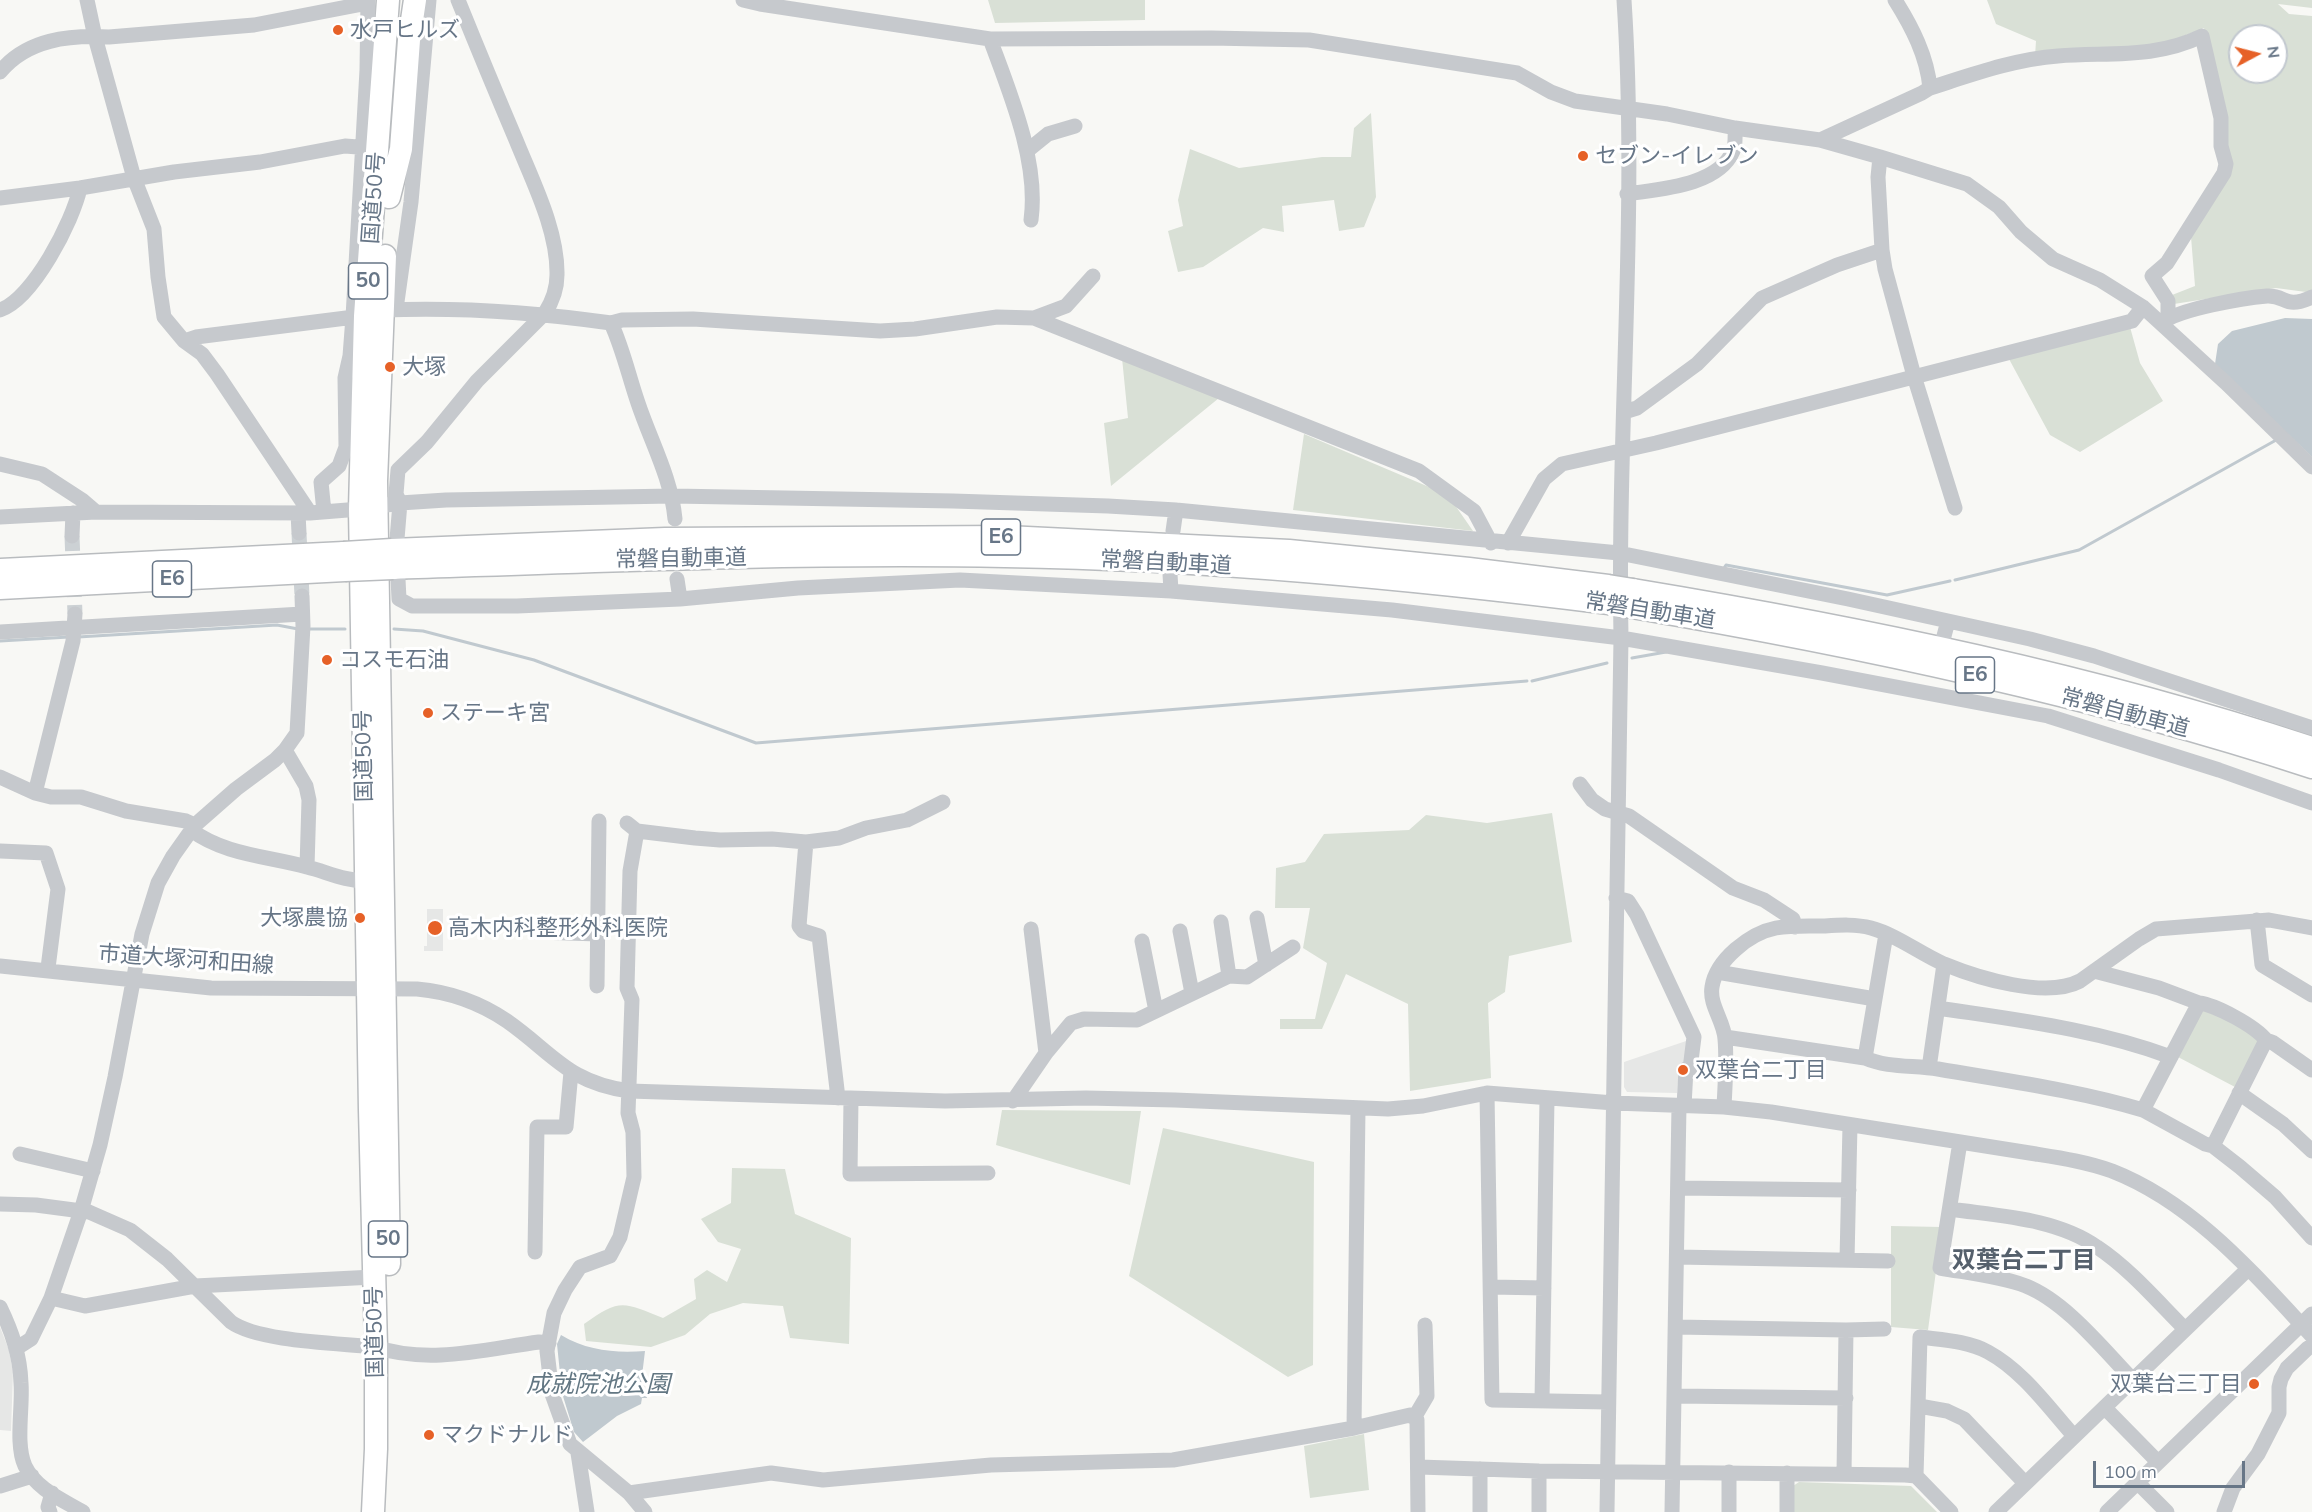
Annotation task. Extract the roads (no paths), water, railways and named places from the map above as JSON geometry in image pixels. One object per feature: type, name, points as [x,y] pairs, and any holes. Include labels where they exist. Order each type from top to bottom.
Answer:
[{"type":"highway","name":"国道50号","points":[[374,313],[389,197],[403,0]]},
{"type":"highway","points":[[389,197],[400,149],[408,40],[415,0]]},
{"type":"highway","name":"国道50号","points":[[376,1],[384,53],[370,148],[378,399],[368,508],[366,881],[376,989],[374,1277],[383,1349],[391,1449],[388,1512]]},
{"type":"highway","name":"国道50号","points":[[368,508],[383,1349],[373,1512]]},
{"type":"highway","name":"常磐自動車道","points":[[0,588],[395,559],[1005,556],[1289,568],[1467,585],[1609,595],[1770,613],[2043,671],[2162,702],[2312,748]]},
{"type":"highway","name":"常磐自動車道","points":[[0,568],[345,562]]},
{"type":"highway","name":"常磐自動車道","points":[[1633,598],[1766,630],[2039,689],[2312,767]]},
{"type":"street","points":[[87,0],[134,178],[154,229],[164,317],[184,341],[202,354],[311,513]]},
{"type":"street","points":[[299,533],[311,513],[321,482],[339,466],[346,447],[345,378],[350,356],[374,313],[411,202],[429,0]]},
{"type":"street","points":[[458,0],[534,185],[548,225],[557,273],[551,303],[544,313],[477,381],[427,442],[398,470],[396,494],[400,503],[395,559],[399,599],[412,606],[517,606],[680,599],[788,589],[960,580],[1171,591],[1392,610],[1621,638],[1933,686],[2048,716],[2219,770],[2312,803]]},
{"type":"street","points":[[743,0],[990,39],[1309,40],[1517,73],[1551,92],[1575,101],[1820,140],[1880,157],[1967,184],[1999,207],[2034,245],[2054,259],[2100,280],[2165,320],[2312,467]]},
{"type":"street","points":[[1607,1512],[1621,638],[1619,553],[1624,412],[1629,109],[1624,0]]},
{"type":"street","points":[[1894,0],[1907,19],[1924,57],[1930,88]]},
{"type":"street","points":[[0,72],[14,58],[42,44],[59,39],[187,32],[254,25],[376,1],[370,148],[345,146],[260,162],[0,198]]},
{"type":"street","points":[[1820,140],[1930,88],[2018,63],[2057,56],[2161,51],[2202,36],[2218,106],[2221,146],[2226,164],[2224,173],[2168,262],[2152,276],[2168,301],[2165,320]]},
{"type":"street","points":[[990,39],[1027,150],[1033,187],[1031,220]]},
{"type":"street","points":[[1027,150],[1048,134],[1075,126]]},
{"type":"street","points":[[1627,194],[1693,183],[1712,173],[1725,162],[1733,151],[1735,128]]},
{"type":"street","points":[[1880,157],[1878,177],[1882,250],[1914,376],[1955,508]]},
{"type":"street","points":[[0,310],[14,302],[25,291],[51,257],[78,199],[80,188]]},
{"type":"street","points":[[1624,412],[1637,408],[1697,364],[1762,298],[1837,265],[1882,250]]},
{"type":"street","points":[[184,341],[195,337],[246,332],[374,313],[490,310],[544,313],[611,323],[622,320],[693,319],[880,331],[915,329],[997,318],[1034,318],[1066,306],[1093,276]]},
{"type":"street","points":[[2165,320],[2180,311],[2270,296],[2295,304],[2312,297]]},
{"type":"street","points":[[1508,543],[1544,479],[1562,464],[2132,321],[2143,307]]},
{"type":"street","points":[[1034,318],[1419,471],[1474,511],[1491,543]]},
{"type":"street","points":[[611,323],[618,338],[638,404],[673,496],[675,519]]},
{"type":"street","points":[[0,464],[42,474],[96,512]]},
{"type":"street","points":[[0,517],[96,512],[311,513],[400,503],[478,499],[673,496],[964,501],[1176,510],[1491,543],[1619,553],[1946,628],[2094,656],[2312,728]]},
{"type":"street","points":[[1173,531],[1176,510]]},
{"type":"street","points":[[72,536],[73,513]]},
{"type":"street","points":[[1170,574],[1171,591]]},
{"type":"street","points":[[677,579],[680,599]]},
{"type":"street","points":[[17,1348],[31,1339],[51,1298],[81,1211],[115,1077],[142,934],[158,883],[193,827],[285,750],[293,740],[298,725],[302,596]]},
{"type":"street","points":[[0,632],[75,621],[302,614]]},
{"type":"street","points":[[35,793],[75,621]]},
{"type":"street","points":[[285,750],[306,786],[309,800],[307,867]]},
{"type":"street","points":[[0,777],[35,793],[51,797],[81,797],[126,811],[186,821],[213,844],[229,850],[307,867],[352,881],[366,881]]},
{"type":"street","points":[[1580,784],[1592,800],[1605,809],[1629,816],[1733,888],[1764,900],[1793,919],[1794,927]]},
{"type":"street","points":[[645,1512],[629,1493],[594,1463],[578,1453],[570,1444],[552,1394],[547,1352],[554,1313],[564,1290],[580,1267],[610,1256],[620,1237],[634,1177],[633,1132],[628,1113],[632,1000],[627,988],[632,827],[720,840],[772,838],[806,842],[839,838],[866,828],[907,820],[943,801]]},
{"type":"street","points":[[597,986],[599,821]]},
{"type":"street","points":[[806,842],[799,926],[803,931],[819,936],[845,1098],[850,1174],[988,1173]]},
{"type":"street","points":[[0,852],[46,853],[58,889],[48,968]]},
{"type":"street","points":[[1616,898],[1628,901],[1637,915],[1694,1037],[1690,1069],[1686,1069],[1682,1106],[1678,1188],[1672,1512]]},
{"type":"street","points":[[1257,918],[1266,965]]},
{"type":"street","points":[[1724,1107],[1725,1037],[1713,1003],[1712,988],[1722,962],[1732,951],[1766,931],[1794,927],[1850,925],[1868,927],[1944,964],[1983,977],[2032,987],[2052,988],[2071,986],[2156,929],[2257,920],[2312,928]]},
{"type":"street","points":[[2257,920],[2262,965],[2312,995]]},
{"type":"street","points":[[1221,922],[1229,976]]},
{"type":"street","points":[[1031,929],[1046,1053]]},
{"type":"street","points":[[1180,931],[1192,993]]},
{"type":"street","points":[[538,932],[598,934]]},
{"type":"street","points":[[1865,1058],[1886,934]]},
{"type":"street","points":[[1142,940],[1156,1011]]},
{"type":"street","points":[[1013,1101],[1046,1053],[1071,1023],[1084,1019],[1137,1020],[1229,976],[1247,977],[1293,947]]},
{"type":"street","points":[[1929,1068],[1944,964]]},
{"type":"street","name":"市道大塚河和田線","points":[[0,966],[132,981],[239,989],[417,989],[448,993],[478,1004],[507,1021],[571,1072],[592,1083],[629,1091],[1013,1101],[1086,1098],[1175,1100],[1388,1109],[1423,1106],[1487,1094],[1614,1103],[1724,1107],[1960,1142],[2066,1159],[2110,1170],[2131,1179],[2171,1201],[2196,1219],[2308,1331]]},
{"type":"street","points":[[2094,970],[2159,988],[2199,1004],[2205,1004],[2261,1033],[2266,1040],[2272,1041],[2312,1070]]},
{"type":"street","points":[[1717,972],[1875,999]]},
{"type":"street","points":[[2143,1110],[2199,1004]]},
{"type":"street","points":[[1938,1008],[2093,1033],[2171,1057]]},
{"type":"street","points":[[1725,1037],[2097,1096],[2143,1110],[2205,1144],[2213,1146],[2308,1227]]},
{"type":"street","points":[[2213,1146],[2266,1040]]},
{"type":"street","points":[[535,1252],[537,1127],[566,1127],[571,1072]]},
{"type":"street","points":[[2239,1093],[2283,1124],[2312,1151]]},
{"type":"street","points":[[1487,1094],[1492,1400],[1608,1402]]},
{"type":"street","points":[[1542,1401],[1547,1099]]},
{"type":"street","points":[[1354,1428],[1358,1108]]},
{"type":"street","points":[[1847,1260],[1850,1125]]},
{"type":"street","points":[[1960,1142],[1940,1268],[2026,1286],[2046,1297],[2074,1320],[2133,1380]]},
{"type":"street","points":[[20,1154],[93,1171]]},
{"type":"street","points":[[1678,1188],[1849,1190]]},
{"type":"street","points":[[0,1204],[36,1204],[89,1212],[130,1230],[167,1259],[218,1312],[240,1329],[259,1335],[447,1355],[529,1343],[549,1343]]},
{"type":"street","points":[[1950,1209],[2039,1223],[2095,1245],[2121,1264],[2185,1329]]},
{"type":"street","points":[[1677,1257],[1888,1262]]},
{"type":"street","points":[[1996,1512],[2248,1269]]},
{"type":"street","points":[[51,1298],[85,1306],[195,1286],[374,1277]]},
{"type":"street","points":[[1491,1287],[1544,1288]]},
{"type":"street","points":[[0,1307],[17,1348],[21,1383],[21,1454],[25,1466],[32,1476],[51,1493],[83,1512]]},
{"type":"street","points":[[1414,1418],[1427,1396],[1425,1325]]},
{"type":"street","points":[[1676,1327],[1884,1329]]},
{"type":"street","points":[[1844,1474],[1846,1330]]},
{"type":"street","points":[[2107,1512],[2271,1353],[2308,1331]]},
{"type":"street","points":[[2224,1512],[2233,1488],[2258,1454],[2279,1413],[2279,1387],[2308,1331]]},
{"type":"street","points":[[1916,1476],[1920,1337],[1950,1340],[1987,1351],[2013,1369],[2074,1436]]},
{"type":"street","points":[[2271,1353],[2287,1368]]},
{"type":"street","points":[[1675,1396],[1846,1398]]},
{"type":"street","points":[[1919,1406],[1947,1411],[1964,1419],[2025,1483]]},
{"type":"street","points":[[2105,1408],[2158,1462]]},
{"type":"street","points":[[629,1493],[771,1473],[823,1480],[991,1465],[1173,1460],[1354,1428],[1410,1415],[1418,1420],[1418,1512]]},
{"type":"street","points":[[578,1453],[587,1512]]},
{"type":"street","points":[[1419,1467],[1539,1471],[1916,1476],[1951,1512]]},
{"type":"street","points":[[1480,1469],[1480,1512]]},
{"type":"street","points":[[1539,1471],[1539,1512]]},
{"type":"street","points":[[1729,1512],[1730,1473]]},
{"type":"street","points":[[1787,1473],[1787,1512]]},
{"type":"street","points":[[0,1486],[32,1476]]},
{"type":"street","points":[[2138,1482],[2167,1512]]},
{"type":"street","points":[[50,1512],[48,1507],[51,1493]]},
{"type":"water","points":[[2285,318],[2312,319],[2312,457],[2215,364],[2218,344],[2232,331]]},
{"type":"water","name":"成就院池公園","points":[[561,1335],[581,1345],[602,1350],[645,1351],[642,1376],[647,1398],[642,1398],[641,1404],[617,1416],[583,1442],[574,1432],[562,1393],[557,1344]]},
{"type":"waterway","points":[[1955,580],[2079,550],[2278,439]]},
{"type":"waterway","points":[[1724,568],[1726,565],[1887,595],[1950,581]]},
{"type":"waterway","points":[[78,637],[277,625],[298,629]]},
{"type":"waterway","points":[[308,629],[345,629]]},
{"type":"waterway","points":[[394,629],[423,631],[534,660],[756,743],[1527,681]]},
{"type":"waterway","points":[[0,641],[69,637]]},
{"type":"waterway","points":[[1632,658],[1666,652]]},
{"type":"waterway","points":[[1532,681],[1607,663]]},
{"type":"tunnel","points":[[299,533],[302,596]]},
{"type":"tunnel","points":[[72,536],[75,614]]},
{"type":"place","name":"水戸ヒルズ","points":[[338,30]]},
{"type":"place","name":"セブン-イレブン","points":[[1583,156]]},
{"type":"place","name":"大塚","points":[[390,367]]},
{"type":"place","name":"コスモ石油","points":[[327,660]]},
{"type":"place","name":"ステーキ宮","points":[[428,713]]},
{"type":"place","name":"大塚農協","points":[[360,918]]},
{"type":"place","name":"高木内科整形外科医院","points":[[435,928]]},
{"type":"place","name":"双葉台二丁目","points":[[1683,1070]]},
{"type":"place","name":"双葉台三丁目","points":[[2254,1384]]},
{"type":"place","name":"マクドナルド","points":[[429,1435]]},
{"type":"district","name":"双葉台二丁目","points":[[2024,1261]]}]
